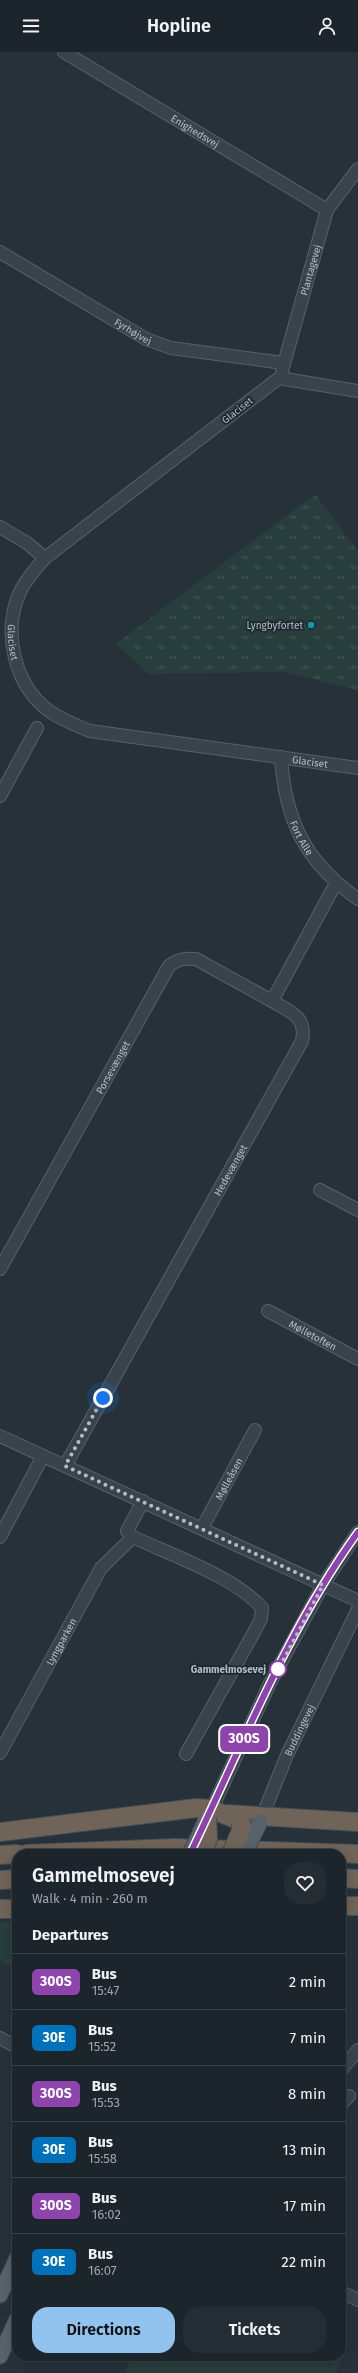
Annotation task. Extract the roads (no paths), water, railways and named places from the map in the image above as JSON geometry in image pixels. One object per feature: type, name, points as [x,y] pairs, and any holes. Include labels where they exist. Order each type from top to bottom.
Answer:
[{"type":"highway","points":[[0,1832],[196,1808],[221,1816],[242,1828],[233,1849]]},
{"type":"highway","points":[[221,1816],[262,1819],[358,1822]]},
{"type":"highway","points":[[204,1849],[221,1816]]},
{"type":"highway","points":[[149,1849],[205,1849]]},
{"type":"highway","points":[[0,1855],[12,1854]]},
{"type":"highway","points":[[346,1854],[358,1854]]},
{"type":"highway","points":[[346,1878],[358,1879]]},
{"type":"highway","points":[[0,1880],[12,1879]]},
{"type":"highway","points":[[346,1906],[358,1906]]},
{"type":"highway","points":[[0,1909],[12,1909]]},
{"type":"main road","points":[[194,1849],[221,1816]]},
{"type":"main road","name":"Buddingevej","points":[[247,1849],[262,1819]]},
{"type":"main road","points":[[0,2295],[12,2269]]},
{"type":"main road","points":[[0,2356],[12,2330]]},
{"type":"street","name":"Enighedsvej","points":[[64,52],[327,210]]},
{"type":"street","name":"Plantagevej","points":[[279,378],[327,210],[358,169]]},
{"type":"street","name":"Fyrhøjvej","points":[[0,252],[146,339],[171,348],[284,364]]},
{"type":"street","points":[[279,378],[358,391]]},
{"type":"street","name":"Glaciset","points":[[279,378],[45,558],[31,574],[20,592],[13,613],[11,634],[14,656],[21,676],[33,694],[48,710],[68,723],[90,731],[358,768]]},
{"type":"street","points":[[0,527],[27,543],[45,558]]},
{"type":"street","points":[[1,794],[37,728]]},
{"type":"street","name":"Fort Alle","points":[[281,757],[283,787],[293,822],[311,855],[336,883],[358,899]]},
{"type":"street","points":[[272,1001],[336,883]]},
{"type":"street","name":"Porsevænget","points":[[0,1269],[169,966],[176,961],[185,958],[196,959],[272,1001]]},
{"type":"street","name":"Hedevænget","points":[[65,1466],[302,1041],[304,1031],[302,1022],[295,1015],[272,1001]]},
{"type":"street","points":[[320,1190],[358,1210]]},
{"type":"street","name":"Mølletoften","points":[[268,1311],[358,1359]]},
{"type":"street","name":"Mølleåsen","points":[[202,1528],[255,1430]]},
{"type":"street","points":[[0,1436],[358,1601]]},
{"type":"street","points":[[0,1538],[44,1456]]},
{"type":"street","points":[[143,1501],[127,1531],[133,1537],[214,1574],[254,1598],[262,1608],[261,1619],[186,1754]]},
{"type":"street","points":[[221,1816],[270,1683],[323,1585],[358,1532]]},
{"type":"street","name":"Lyngparken","points":[[0,1753],[102,1568],[133,1537]]},
{"type":"street","name":"Buddingevej","points":[[262,1819],[287,1755],[358,1609]]},
{"type":"street","points":[[0,2038],[12,2044]]},
{"type":"street","points":[[346,2064],[358,2050]]},
{"type":"street","points":[[346,2294],[358,2300]]},
{"type":"place","name":"Lyngbyfortet","points":[[311,625]]},
{"type":"place","name":"Gammelmosevej","points":[[278,1669]]}]
